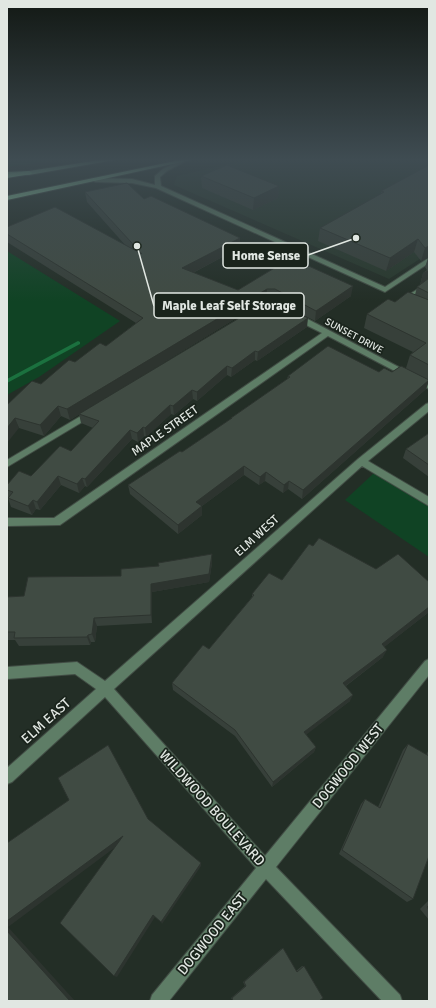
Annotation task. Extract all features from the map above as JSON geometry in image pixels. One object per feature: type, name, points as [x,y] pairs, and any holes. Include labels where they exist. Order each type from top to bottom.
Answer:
[{"type":"street","points":[[202,207],[385,290],[429,260]]},
{"type":"street","points":[[429,284],[405,301],[429,313]]},
{"type":"street","name":"SUNSET DRIVE","points":[[290,313],[429,386]]},
{"type":"street","name":"MAPLE STREET","points":[[7,522],[56,522],[328,333]]},
{"type":"street","points":[[7,464],[102,406]]},
{"type":"street","name":"ELM WEST","points":[[106,689],[361,461],[429,406]]},
{"type":"street","points":[[361,461],[429,502]]},
{"type":"street","name":"DOGWOOD WEST","points":[[266,868],[429,665]]},
{"type":"street","name":"WILDWOOD BOULEVARD","points":[[7,673],[77,668],[106,689],[266,868],[394,1001]]},
{"type":"street","name":"ELM EAST","points":[[7,777],[106,689]]},
{"type":"street","name":"DOGWOOD EAST","points":[[158,1001],[266,868]]},
{"type":"shaded area","points":[[224,207],[429,207],[429,253],[389,279]]},
{"type":"green space","points":[[7,251],[120,321],[39,377],[7,395]]},
{"type":"green space","points":[[374,473],[429,507],[429,557],[345,500]]},
{"type":"building","points":[[55,207],[142,254],[99,207],[174,207],[240,238],[182,268],[238,290],[291,258],[353,286],[316,311],[275,289],[267,289],[67,409],[58,406],[40,425],[15,418],[7,428],[7,405],[32,381],[41,384],[69,360],[75,362],[100,343],[106,346],[143,318],[7,234],[7,227]]},
{"type":"building","points":[[357,207],[429,207],[429,246],[425,248],[418,239],[390,258],[320,228]]},
{"type":"building","points":[[429,278],[429,293],[417,287]]},
{"type":"building","points":[[408,292],[429,300],[429,365],[410,355],[426,343],[367,314],[388,299],[395,302]]},
{"type":"building","points":[[271,299],[308,318],[258,352],[255,351],[232,368],[227,366],[197,392],[192,390],[173,406],[170,405],[145,428],[143,427],[137,433],[130,430],[85,479],[82,478],[77,484],[58,476],[37,502],[33,500],[28,506],[8,498],[13,492],[7,490],[7,485],[19,471],[31,476],[60,446],[71,451],[99,421],[79,414]]},
{"type":"building","points":[[328,346],[379,372],[384,368],[392,372],[401,366],[429,380],[303,490],[289,481],[284,485],[266,472],[260,477],[244,466],[196,502],[202,506],[178,525],[128,485],[180,451],[182,452],[232,418],[290,377],[288,376]]},
{"type":"building","points":[[429,433],[429,465],[406,449]]},
{"type":"building","points":[[319,538],[376,569],[398,554],[429,582],[429,607],[382,644],[387,650],[343,683],[353,695],[304,732],[316,747],[273,782],[235,730],[172,683],[203,645],[209,649],[254,595],[252,594],[269,573],[282,580],[309,544],[313,546]]},
{"type":"building","points":[[212,554],[209,574],[151,584],[151,615],[94,618],[92,634],[88,635],[87,637],[14,638],[15,632],[7,632],[7,597],[24,596],[28,577],[121,576],[121,569],[159,566],[158,563]]},
{"type":"building","points":[[408,744],[429,756],[429,856],[413,899],[342,850],[365,799],[380,808]]},
{"type":"building","points":[[108,745],[148,819],[201,863],[161,922],[153,915],[114,976],[60,923],[123,836],[7,921],[7,843],[69,800],[58,778]]},
{"type":"building","points":[[7,931],[70,1001],[7,1001]]},
{"type":"building","points":[[283,948],[297,972],[304,966],[323,998],[319,1001],[233,1001],[232,998],[246,986],[244,982]]},
{"type":"waterway","points":[[7,381],[78,343]]},
{"type":"place","name":"Home Sense","points":[[356,238]]},
{"type":"place","name":"Maple Leaf Self Storage","points":[[137,246]]}]
